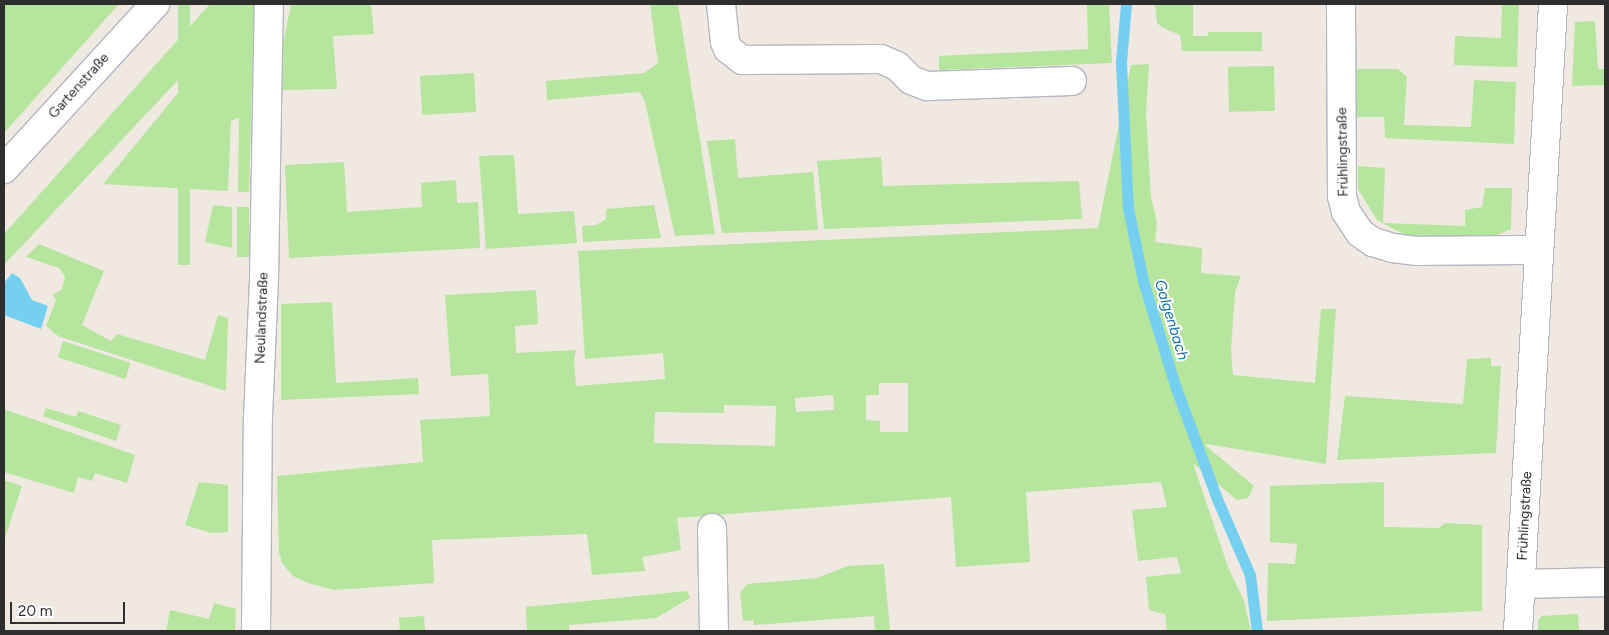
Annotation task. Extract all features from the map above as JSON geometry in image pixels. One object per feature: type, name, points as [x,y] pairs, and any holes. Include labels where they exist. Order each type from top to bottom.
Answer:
[{"type":"street","name":"Gartenstraße","points":[[4,169],[155,4]]},
{"type":"street","name":"Neulandstraße","points":[[256,631],[258,417],[264,278],[269,4]]},
{"type":"street","points":[[721,4],[725,42],[728,49],[742,60],[881,59],[897,66],[911,80],[927,86],[1072,81]]},
{"type":"street","name":"Frühlingstraße","points":[[1341,4],[1342,196],[1346,212],[1360,233],[1373,242],[1393,248],[1410,250],[1438,252],[1539,250]]},
{"type":"street","name":"Frühlingstraße","points":[[1518,631],[1553,4]]},
{"type":"street","points":[[712,528],[714,631]]},
{"type":"street","points":[[1522,584],[1605,582]]},
{"type":"green space","points":[[4,4],[119,4],[4,133]]},
{"type":"green space","points":[[178,4],[190,4],[190,265],[178,265]]},
{"type":"green space","points":[[210,4],[259,4],[253,45],[249,192],[238,192],[239,118],[231,121],[228,191],[103,184],[183,87],[180,78],[4,265],[4,234]]},
{"type":"green space","points":[[291,4],[371,4],[374,34],[333,36],[337,89],[282,90],[282,49]]},
{"type":"green space","points":[[650,4],[678,4],[715,234],[675,236],[645,102],[640,92],[547,100],[546,81],[644,73],[658,63]]},
{"type":"green space","points":[[1087,4],[1109,4],[1112,63],[939,70],[939,56],[1088,49]]},
{"type":"green space","points":[[1155,4],[1193,4],[1193,36],[1208,36],[1208,32],[1262,32],[1262,51],[1182,51],[1180,35],[1163,28],[1157,23]]},
{"type":"green space","points":[[1502,4],[1519,4],[1517,67],[1454,65],[1455,36],[1501,38]]},
{"type":"green space","points":[[1595,21],[1598,69],[1605,69],[1605,85],[1572,86],[1575,22]]},
{"type":"green space","points":[[1149,64],[1146,114],[1151,197],[1157,223],[1155,242],[1202,248],[1201,273],[1241,276],[1235,292],[1231,350],[1233,375],[1315,383],[1321,309],[1336,309],[1326,464],[1207,444],[1206,446],[1254,486],[1248,498],[1237,500],[1193,463],[1228,567],[1244,601],[1251,631],[1167,631],[1165,614],[1149,610],[1146,577],[1181,573],[1177,557],[1138,561],[1132,510],[1167,507],[1161,482],[1026,492],[1030,562],[956,567],[951,497],[677,518],[681,550],[642,557],[645,571],[592,575],[587,534],[432,540],[434,583],[334,590],[311,584],[293,576],[282,563],[279,552],[277,476],[423,462],[420,420],[490,416],[488,374],[451,376],[445,295],[536,290],[538,324],[515,326],[516,353],[576,350],[574,360],[576,386],[665,379],[663,353],[585,359],[578,251],[1098,228],[1131,65]],"holes":[[[879,383],[908,383],[908,432],[880,432],[880,421],[866,420],[866,395],[879,395]],[[833,395],[834,410],[796,412],[795,398]],[[724,405],[776,406],[775,446],[654,443],[655,412],[724,413]]]},
{"type":"green space","points":[[1274,66],[1275,111],[1229,112],[1228,67]]},
{"type":"green space","points":[[1357,69],[1398,69],[1407,77],[1404,125],[1471,127],[1474,80],[1516,82],[1514,144],[1385,138],[1384,117],[1357,117]]},
{"type":"green space","points":[[474,73],[476,112],[422,115],[420,76]]},
{"type":"green space","points":[[735,139],[738,178],[813,172],[818,230],[722,233],[707,141]]},
{"type":"green space","points":[[514,155],[518,214],[574,211],[577,243],[486,249],[479,156]]},
{"type":"green space","points":[[881,157],[883,186],[1079,181],[1082,219],[824,229],[817,161]]},
{"type":"green space","points":[[344,162],[347,212],[422,207],[421,183],[456,180],[457,203],[478,202],[480,248],[289,258],[285,165]]},
{"type":"green space","points":[[1358,166],[1385,168],[1383,223],[1465,226],[1465,210],[1482,207],[1485,188],[1512,188],[1511,229],[1495,236],[1471,240],[1405,235],[1377,220],[1358,189]]},
{"type":"green space","points":[[213,205],[232,207],[232,248],[205,242]]},
{"type":"green space","points":[[654,205],[661,238],[583,242],[582,226],[596,225],[606,219],[606,209]]},
{"type":"green space","points":[[237,207],[249,207],[249,257],[237,257]]},
{"type":"green space","points":[[39,244],[104,271],[82,325],[111,341],[117,334],[205,360],[218,315],[228,318],[226,391],[58,336],[46,326],[56,300],[53,295],[62,289],[65,277],[59,268],[26,257]]},
{"type":"green space","points":[[332,302],[336,383],[418,378],[419,394],[281,400],[281,304]]},
{"type":"green space","points":[[63,341],[131,363],[125,379],[58,357]]},
{"type":"green space","points":[[1491,358],[1491,366],[1501,366],[1496,453],[1337,460],[1345,396],[1463,404],[1467,359]]},
{"type":"green space","points":[[46,408],[76,417],[78,411],[121,425],[116,441],[43,416]]},
{"type":"green space","points":[[4,409],[135,455],[127,483],[95,473],[92,481],[78,477],[74,493],[4,472]]},
{"type":"green space","points":[[4,480],[22,486],[4,541]]},
{"type":"green space","points":[[199,482],[228,485],[228,532],[211,533],[185,525]]},
{"type":"green space","points":[[1384,482],[1384,527],[1439,528],[1445,523],[1482,525],[1482,611],[1267,621],[1268,563],[1295,564],[1297,544],[1270,542],[1270,486]]},
{"type":"green space","points":[[884,564],[890,631],[875,631],[874,616],[754,625],[753,620],[743,621],[740,593],[747,584],[817,578],[848,566]]},
{"type":"green space","points":[[687,591],[690,598],[656,618],[569,625],[569,631],[527,631],[526,607]]},
{"type":"green space","points":[[214,603],[236,609],[235,631],[166,631],[170,610],[209,619]]},
{"type":"green space","points":[[1578,614],[1579,631],[1538,631],[1538,620],[1542,616]]},
{"type":"green space","points":[[424,616],[425,631],[400,631],[399,618]]},
{"type":"water","points":[[12,273],[20,278],[32,300],[48,306],[41,329],[4,315],[4,283]]},
{"type":"waterway","name":"Galgenbach","points":[[1126,4],[1121,62],[1128,208],[1143,281],[1176,388],[1217,499],[1250,575],[1257,631]]}]
